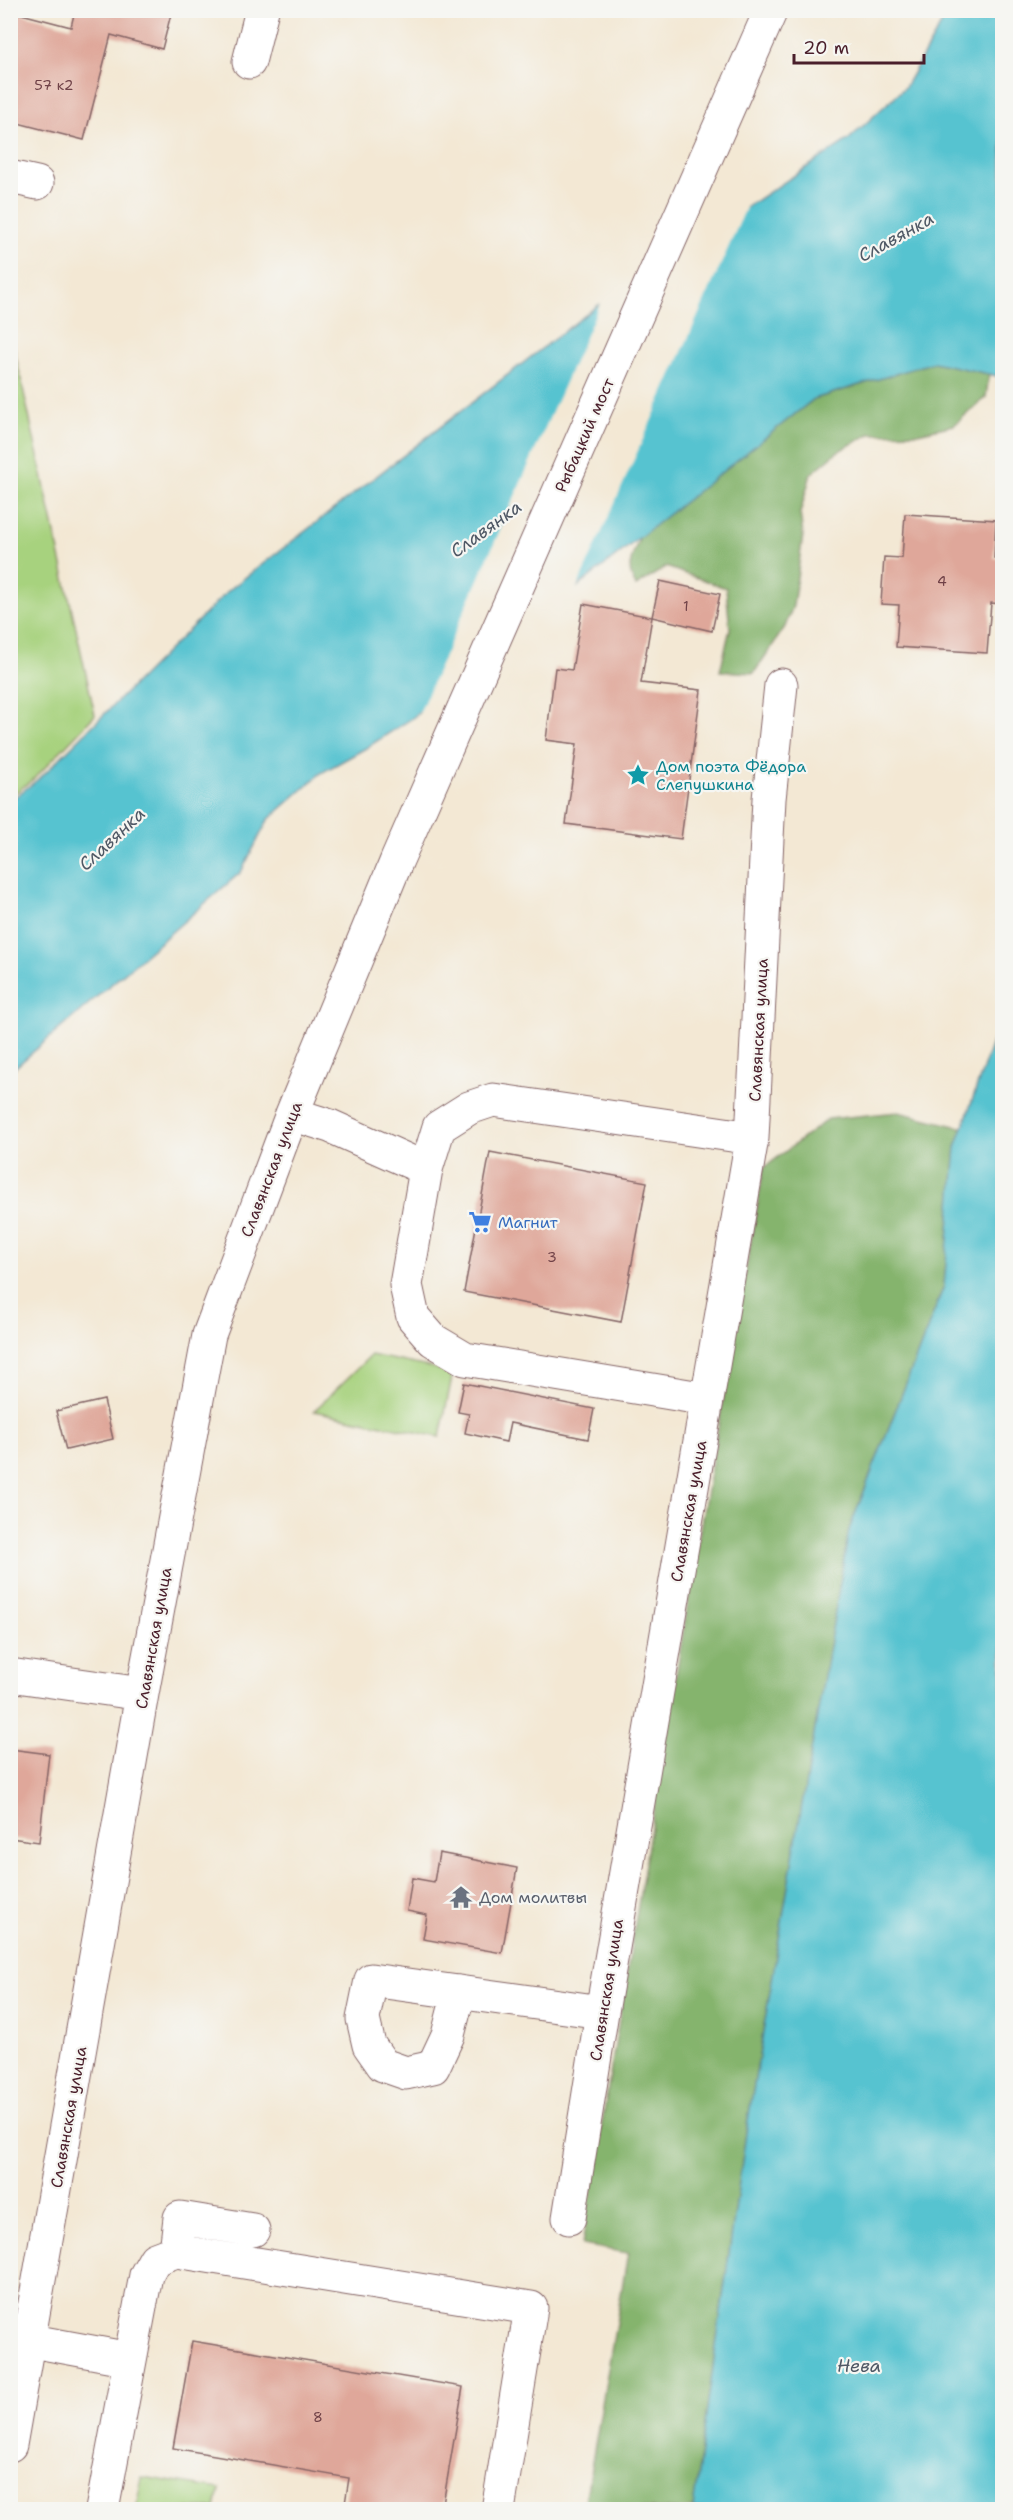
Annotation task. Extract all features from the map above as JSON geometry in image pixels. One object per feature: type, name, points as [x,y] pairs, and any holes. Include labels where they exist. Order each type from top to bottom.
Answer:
[{"type":"street","points":[[249,62],[262,10]]},
{"type":"street","name":"Рыбацкий мост","points":[[397,860],[771,10]]},
{"type":"street","name":"Славянская улица","points":[[569,2218],[602,2012],[752,1138],[770,799],[781,685]]},
{"type":"street","name":"Славянская улица","points":[[10,2445],[20,2339],[208,1335],[292,1114],[397,860]]},
{"type":"street","points":[[707,1399],[465,1359],[433,1340],[413,1317],[406,1285],[426,1169],[440,1127],[469,1108],[493,1101],[752,1138]]},
{"type":"street","points":[[292,1114],[330,1126],[426,1169]]},
{"type":"street","points":[[10,1675],[142,1694]]},
{"type":"street","points":[[459,1992],[602,2012]]},
{"type":"street","points":[[176,2251],[180,2218],[253,2230]]},
{"type":"street","points":[[102,2510],[146,2275],[155,2259],[176,2251],[531,2308],[498,2510]]},
{"type":"street","points":[[20,2339],[130,2359]]},
{"type":"green space","points":[[11,334],[95,715],[36,777],[11,796]]},
{"type":"green space","points":[[934,362],[989,374],[986,397],[954,425],[918,433],[870,434],[837,452],[811,474],[800,513],[803,535],[793,606],[785,627],[754,673],[720,671],[730,629],[726,588],[666,567],[636,586],[630,567],[640,536],[814,399]]},
{"type":"green space","points":[[898,1112],[964,1128],[956,1147],[944,1286],[849,1530],[747,2126],[693,2509],[584,2509],[628,2253],[582,2245],[701,1524],[764,1168],[828,1119]]},
{"type":"green space","points":[[371,1355],[453,1372],[440,1437],[314,1411]]},
{"type":"green space","points":[[142,2477],[220,2489],[216,2509],[136,2509]]},
{"type":"water","name":"Славянка","points":[[949,11],[1002,11],[1002,377],[934,362],[814,399],[411,719],[321,773],[268,820],[241,872],[11,1071],[11,800],[41,777],[229,590],[597,306],[848,140],[905,87]]},
{"type":"water","name":"Нева","points":[[1002,1014],[1002,2509],[693,2509],[747,2126],[849,1530],[944,1286],[956,1147]]},
{"type":"pier","points":[[749,201],[575,592],[417,718],[602,299]]},
{"type":"building","points":[[75,10],[172,10],[162,49],[111,35],[84,140],[10,121],[10,11],[71,27]]},
{"type":"building","points":[[905,514],[996,520],[994,558],[1002,558],[1002,604],[991,603],[987,653],[896,647],[899,605],[881,604],[884,557],[902,558]]},
{"type":"building","points":[[660,581],[720,594],[712,631],[652,617]]},
{"type":"building","points":[[583,604],[652,617],[641,683],[701,690],[681,839],[566,824],[577,744],[546,740],[555,668],[572,670]]},
{"type":"building","points":[[490,1152],[647,1182],[621,1322],[464,1292]]},
{"type":"building","points":[[464,1383],[594,1409],[588,1439],[510,1423],[506,1442],[465,1433],[469,1414],[458,1412]]},
{"type":"building","points":[[104,1400],[113,1439],[66,1450],[56,1411]]},
{"type":"building","points":[[10,1749],[49,1754],[39,1842],[10,1838]]},
{"type":"building","name":"Дом молитвы","points":[[439,1853],[517,1868],[502,1953],[423,1939],[427,1915],[407,1911],[412,1878],[434,1882]]},
{"type":"building","points":[[192,2341],[463,2387],[442,2510],[344,2510],[349,2478],[173,2448]]},
{"type":"place","name":"Дом поэта Фёдора Слепушкина","points":[[638,775]]},
{"type":"place","name":"Магнит","points":[[480,1222]]},
{"type":"place","name":"Дом молитвы","points":[[461,1897]]}]
